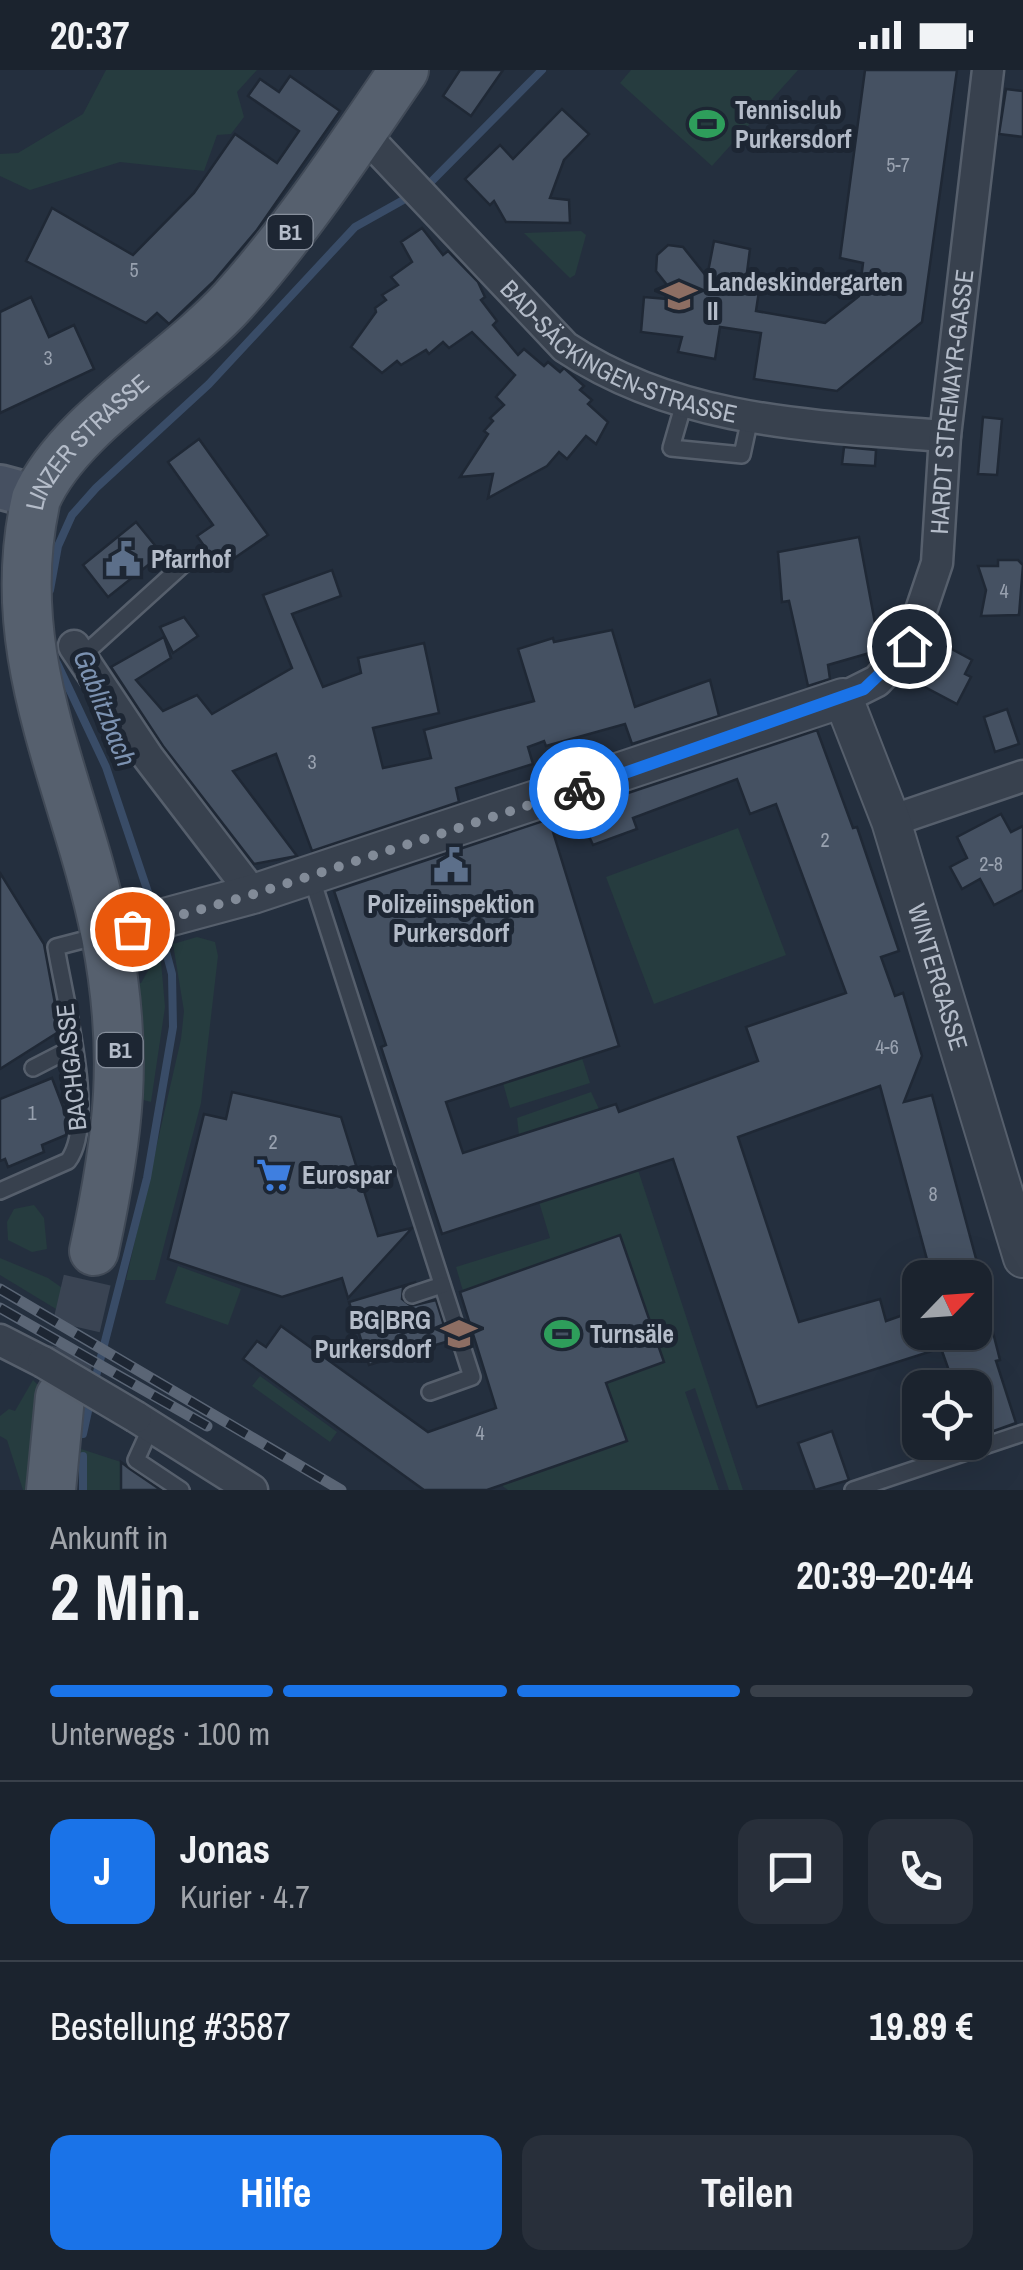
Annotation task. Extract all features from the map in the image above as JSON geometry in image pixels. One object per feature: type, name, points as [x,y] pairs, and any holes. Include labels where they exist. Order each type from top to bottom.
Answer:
[{"type":"main road","name":"LINZER STRASSE","points":[[94,1251],[112,1166],[121,1095],[117,1011],[145,925],[82,849],[28,706],[16,660],[18,492],[232,302],[314,202],[404,70]]},
{"type":"main road","points":[[51,1380],[52,1490]]},
{"type":"street","name":"HARDT STREMAYR-GASSE","points":[[843,698],[864,689],[889,670],[916,631],[936,562],[945,436],[988,70]]},
{"type":"street","name":"BAD-SÄCKINGEN-STRASSE","points":[[362,132],[565,348],[646,392],[750,418],[945,436]]},
{"type":"street","points":[[77,652],[239,882],[254,894]]},
{"type":"street","name":"WINTERGASSE","points":[[843,698],[891,821],[1023,1258]]},
{"type":"street","points":[[145,925],[311,876],[843,698]]},
{"type":"street","points":[[891,821],[1023,776]]},
{"type":"street","points":[[0,1341],[51,1380],[144,1422],[252,1490]]},
{"type":"lane","points":[[684,402],[671,448],[742,455],[750,418]]},
{"type":"lane","points":[[77,652],[186,562]]},
{"type":"lane","points":[[311,876],[472,1377],[430,1392]]},
{"type":"lane","name":"BACHGASSE","points":[[0,1190],[68,1161],[76,1152],[81,1127],[56,947],[145,925]]},
{"type":"lane","points":[[33,1068],[72,1048]]},
{"type":"lane","points":[[412,1295],[442,1285]]},
{"type":"lane","points":[[144,1422],[136,1460],[180,1490]]},
{"type":"lane","points":[[853,1490],[1023,1433]]},
{"type":"green space","points":[[106,70],[257,70],[237,92],[244,117],[231,134],[217,135],[204,171],[120,162],[30,190],[0,176],[0,154],[18,153],[83,114]]},
{"type":"green space","name":"Tennisclub Purkersdorf","points":[[631,70],[798,70],[712,166],[620,83]]},
{"type":"green space","points":[[581,231],[586,235],[575,275],[570,278],[524,233]]},
{"type":"green space","points":[[738,828],[786,955],[654,1004],[606,877]]},
{"type":"green space","points":[[197,937],[215,942],[218,956],[201,1103],[155,1280],[126,1280],[181,1039],[184,1011],[173,944]]},
{"type":"green space","points":[[160,950],[165,1007],[151,1102],[140,1099],[135,984],[141,983]]},
{"type":"green space","points":[[582,1058],[590,1083],[510,1108],[503,1083]]},
{"type":"green space","points":[[591,1092],[599,1109],[519,1135],[517,1118]]},
{"type":"green space","points":[[638,1170],[743,1490],[729,1490],[695,1388],[685,1392],[719,1490],[508,1490],[501,1485],[626,1440],[606,1383],[664,1362],[619,1236],[463,1291],[456,1267],[550,1238],[539,1202]]},
{"type":"green space","points":[[34,1205],[44,1218],[47,1249],[32,1252],[8,1240],[7,1222],[14,1209]]},
{"type":"green space","points":[[0,1258],[48,1278],[65,1290],[56,1309],[0,1275]]},
{"type":"green space","points":[[178,1266],[241,1289],[228,1325],[165,1303]]},
{"type":"green space","points":[[260,1376],[337,1432],[330,1442],[252,1386]]},
{"type":"green space","points":[[33,1380],[40,1387],[31,1490],[23,1490],[7,1440],[0,1436],[0,1416],[9,1409],[15,1411]]},
{"type":"green space","points":[[81,1449],[121,1462],[121,1490],[79,1490]]},
{"type":"building","points":[[460,70],[503,70],[471,116],[443,96]]},
{"type":"building","points":[[865,70],[957,70],[922,322],[837,391],[754,379],[761,333],[720,327],[715,359],[678,352],[682,337],[641,332],[644,297],[679,300],[656,271],[657,255],[668,245],[683,247],[707,277],[714,241],[750,249],[745,288],[759,291],[756,311],[825,323],[859,296],[863,263],[840,258]]},
{"type":"building","points":[[290,76],[340,111],[257,230],[213,282],[169,324],[157,313],[146,323],[26,261],[52,208],[133,255],[194,193],[235,134],[277,163],[299,131],[248,96],[260,79],[279,92]]},
{"type":"building","points":[[1006,89],[1023,91],[1023,137],[999,134]]},
{"type":"building","points":[[562,109],[589,134],[564,160],[550,198],[569,200],[570,223],[506,222],[494,201],[490,205],[465,179],[500,145],[513,159]]},
{"type":"building","points":[[422,228],[443,255],[448,251],[478,282],[485,297],[481,300],[497,321],[493,325],[518,355],[524,349],[544,366],[548,362],[560,372],[564,368],[584,386],[580,390],[592,400],[588,404],[608,422],[596,444],[586,436],[567,459],[559,452],[547,466],[488,498],[493,474],[460,477],[488,434],[484,431],[493,421],[490,418],[504,405],[496,397],[515,375],[472,332],[449,348],[443,342],[429,354],[426,350],[401,365],[397,361],[382,373],[351,347],[375,308],[386,300],[382,295],[398,285],[391,277],[412,262],[401,242]]},
{"type":"building","points":[[31,297],[49,337],[74,325],[94,369],[0,413],[0,312]]},
{"type":"building","points":[[983,417],[1002,419],[997,475],[978,474]]},
{"type":"building","points":[[199,439],[268,535],[220,568],[197,536],[213,525],[168,462]]},
{"type":"building","points":[[844,447],[876,450],[875,466],[842,464]]},
{"type":"building","name":"Pfarrhof","points":[[136,522],[162,554],[108,597],[83,565]]},
{"type":"building","points":[[859,537],[880,650],[828,665],[830,679],[808,686],[789,601],[782,602],[778,552]]},
{"type":"building","points":[[998,560],[1018,560],[1023,565],[1019,615],[981,616],[986,590],[978,566],[998,566]]},
{"type":"building","points":[[332,570],[341,596],[292,614],[323,687],[361,673],[358,658],[424,643],[439,713],[373,728],[383,768],[431,758],[424,730],[534,701],[518,649],[553,638],[554,642],[612,630],[635,707],[710,680],[719,716],[632,744],[625,724],[546,746],[544,741],[528,747],[533,764],[456,788],[459,802],[312,851],[276,754],[233,771],[297,856],[254,864],[163,746],[111,667],[164,637],[171,658],[136,680],[163,711],[197,695],[212,714],[292,668],[263,595]]},
{"type":"building","points":[[184,617],[198,636],[173,653],[160,627]]},
{"type":"building","points":[[944,645],[972,660],[965,674],[971,677],[957,704],[923,686]]},
{"type":"building","points":[[1007,709],[1019,744],[995,752],[984,717]]},
{"type":"building","points":[[817,730],[853,828],[857,827],[899,951],[881,957],[895,996],[903,993],[922,1056],[904,1102],[932,1095],[976,1260],[927,1260],[880,1086],[738,1137],[799,1322],[880,1299],[886,1321],[902,1315],[902,1350],[935,1350],[757,1407],[673,1159],[442,1234],[381,1047],[386,1045],[334,891],[549,819],[619,1046],[446,1102],[463,1153],[616,1104],[619,1112],[758,1061],[746,1027],[846,993],[776,804],[750,814],[737,779],[633,818],[637,829],[593,845],[577,810]]},
{"type":"building","points":[[1001,814],[1011,832],[1023,826],[1023,890],[994,905],[980,879],[962,889],[950,867],[967,858],[957,837]]},
{"type":"building","points":[[0,873],[44,944],[60,1031],[0,1069]]},
{"type":"building","points":[[52,1078],[68,1120],[66,1135],[42,1145],[44,1152],[8,1167],[5,1159],[0,1161],[0,1099]]},
{"type":"building","name":"Eurospar","points":[[232,1092],[341,1117],[378,1236],[412,1228],[348,1298],[342,1278],[282,1297],[168,1259],[204,1114],[226,1119]]},
{"type":"building","points":[[620,1235],[664,1362],[606,1383],[627,1441],[487,1490],[424,1490],[243,1359],[257,1341],[266,1347],[281,1326],[428,1432],[496,1408],[460,1292]]},
{"type":"building","points":[[416,1282],[403,1288],[402,1299],[411,1306],[436,1300],[449,1341],[369,1365],[349,1302]]},
{"type":"building","points":[[992,1328],[1000,1360],[996,1361],[1016,1423],[992,1432],[992,1370],[949,1370],[942,1350],[992,1350]]},
{"type":"building","points":[[832,1431],[849,1480],[815,1490],[798,1443]]},
{"type":"building","points":[[121,1462],[130,1469],[161,1490],[121,1490]]},
{"type":"waterway","name":"Gablitzbach","points":[[426,187],[542,70]]},
{"type":"waterway","name":"Gablitzbach","points":[[50,590],[58,546],[72,515],[96,488],[209,384],[355,227],[414,194]]},
{"type":"waterway","name":"Gablitzbach","points":[[57,663],[106,767],[154,910]]},
{"type":"waterway","name":"Gablitzbach","points":[[94,1384],[147,1178],[173,1027],[172,974],[160,929]]},
{"type":"waterway","name":"Gablitzbach","points":[[83,1434],[91,1398]]},
{"type":"waterway","name":"Gablitzbach","points":[[83,1456],[83,1490]]},
{"type":"tunnel","points":[[60,1397],[94,1251]]},
{"type":"railway","points":[[0,1289],[341,1490]]},
{"type":"railway","points":[[0,1308],[207,1426]]},
{"type":"way so far","points":[[132,929],[254,894],[579,789]]},
{"type":"place","name":"Tennisclub Purkersdorf","points":[[707,124]]},
{"type":"place","name":"Landeskindergarten II","points":[[679,296]]},
{"type":"place","name":"Pfarrhof","points":[[123,559]]},
{"type":"place","name":"Polizeiinspektion Purkersdorf","points":[[451,865]]},
{"type":"place","name":"Eurospar","points":[[274,1175]]},
{"type":"place","name":"BG|BRG Purkersdorf","points":[[459,1334]]},
{"type":"place","name":"Turnsäle","points":[[562,1334]]},
{"type":"route","points":[[579,789],[864,689],[889,670],[909,646]]}]
